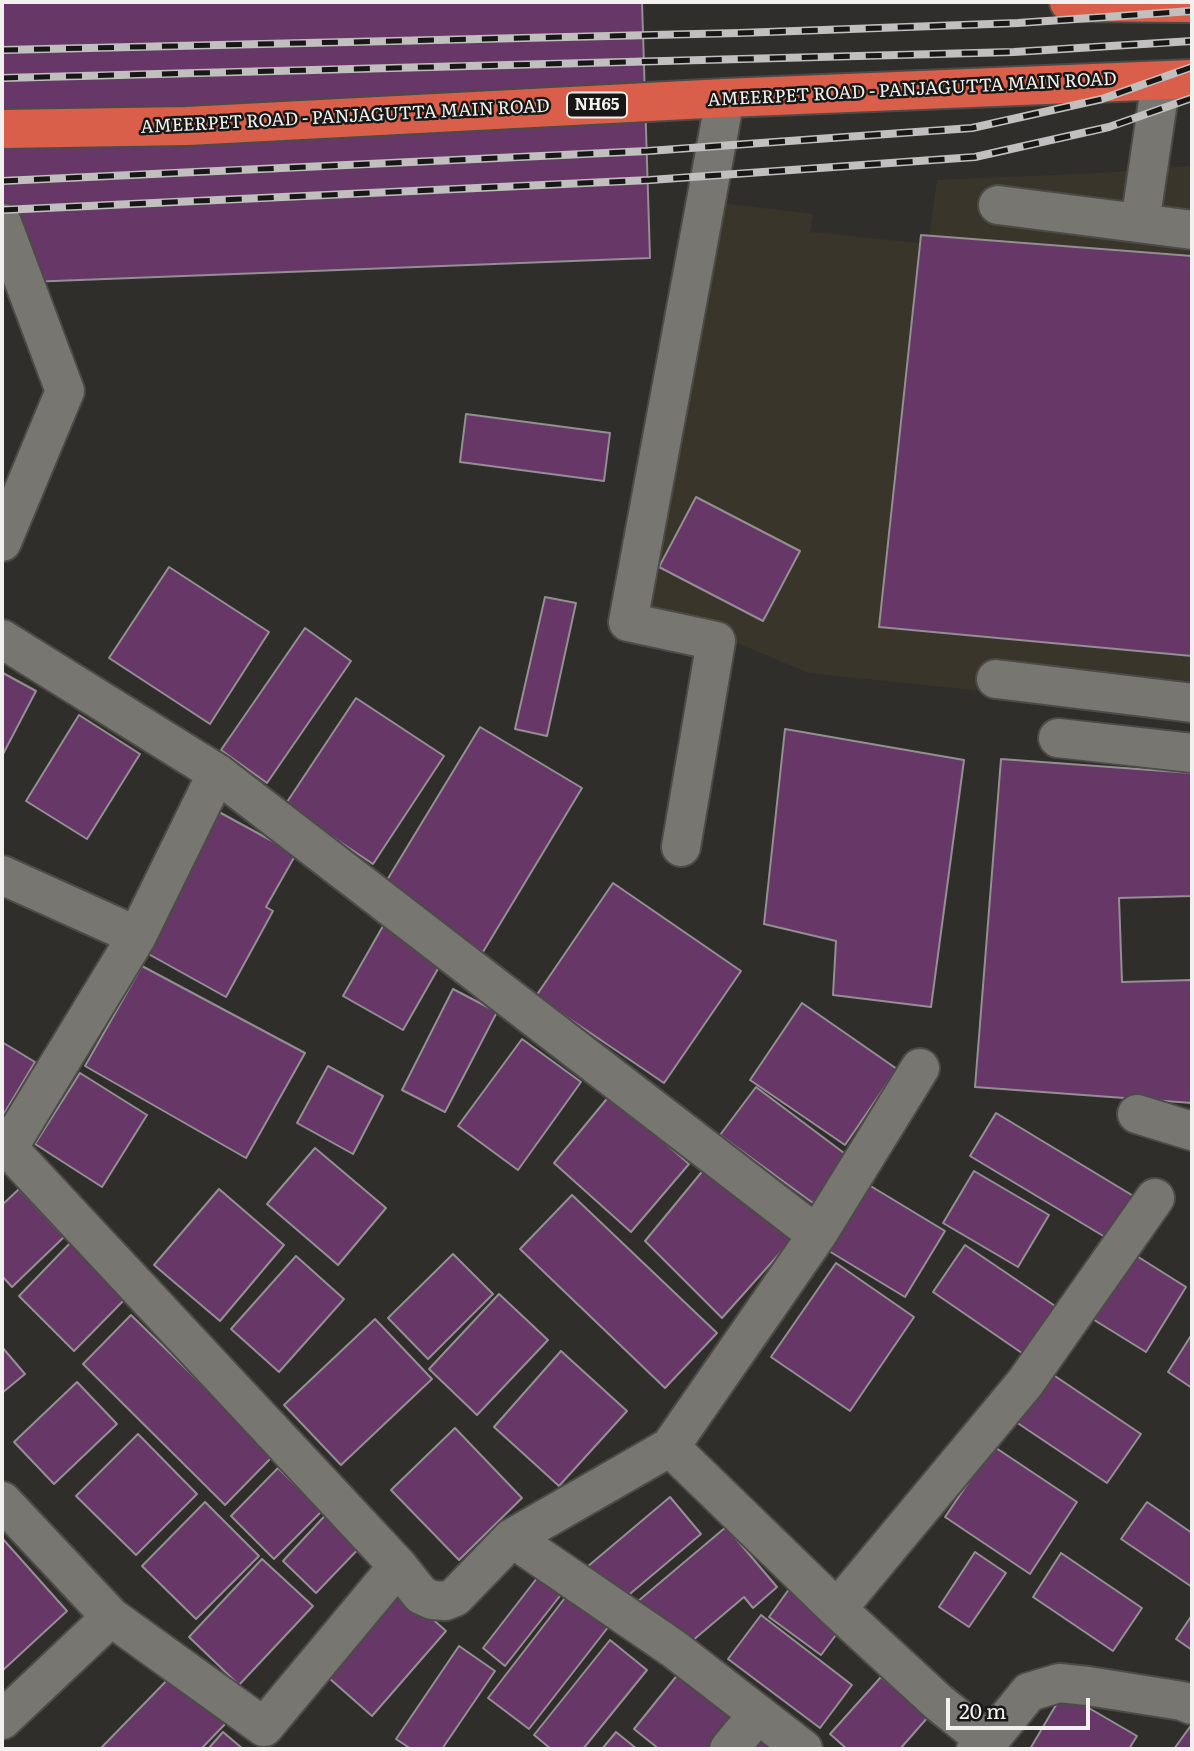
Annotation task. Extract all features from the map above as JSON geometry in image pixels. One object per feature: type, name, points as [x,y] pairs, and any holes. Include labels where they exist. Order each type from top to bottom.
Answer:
[{"type":"highway","points":[[1069,2],[1192,3]]},
{"type":"highway","name":"AMEERPET ROAD - PANJAGUTTA MAIN ROAD","points":[[2,128],[187,126],[1103,81],[1177,80]]},
{"type":"street","points":[[1140,223],[1177,80]]},
{"type":"street","points":[[681,847],[716,641],[628,622],[725,99]]},
{"type":"street","points":[[998,205],[1192,230]]},
{"type":"street","points":[[2,223],[65,391],[2,542]]},
{"type":"street","points":[[2,639],[217,773],[817,1235]]},
{"type":"street","points":[[996,679],[1192,703]]},
{"type":"street","points":[[1058,738],[1192,752]]},
{"type":"street","points":[[217,773],[137,936],[8,1148],[398,1566],[421,1595],[432,1600],[445,1601],[455,1597],[512,1538],[670,1447],[817,1235],[920,1068]]},
{"type":"street","points":[[2,875],[137,936]]},
{"type":"street","points":[[1137,1114],[1192,1131]]},
{"type":"street","points":[[837,1609],[1026,1383],[1154,1198]]},
{"type":"street","points":[[670,1447],[983,1747],[1029,1692],[1059,1683],[1182,1701],[1192,1705]]},
{"type":"street","points":[[2,1501],[111,1617],[264,1727],[398,1566]]},
{"type":"street","points":[[512,1538],[674,1649],[803,1749]]},
{"type":"street","points":[[2,1720],[111,1617]]},
{"type":"street","points":[[729,1749],[758,1714]]},
{"type":"shaded area","points":[[1192,166],[1192,713],[809,673],[720,636],[633,617],[713,202],[813,214],[810,232],[928,244],[937,180]]},
{"type":"building","points":[[2,2],[642,2],[650,258],[2,283]]},
{"type":"building","points":[[921,235],[1192,256],[1192,656],[879,627]]},
{"type":"building","points":[[466,414],[610,433],[604,481],[460,462]]},
{"type":"building","points":[[696,497],[800,551],[763,621],[659,567]]},
{"type":"building","points":[[169,567],[269,632],[210,724],[109,658]]},
{"type":"building","points":[[545,597],[576,603],[547,736],[515,729]]},
{"type":"building","points":[[305,628],[351,661],[267,783],[221,750]]},
{"type":"building","points":[[3,673],[36,691],[2,756],[2,676]]},
{"type":"building","points":[[356,698],[444,756],[373,864],[285,805]]},
{"type":"building","points":[[79,715],[140,754],[87,839],[26,801]]},
{"type":"building","points":[[480,727],[582,788],[483,952],[381,890]]},
{"type":"building","points":[[785,729],[964,760],[931,1007],[833,995],[836,941],[764,924]]},
{"type":"building","points":[[1001,759],[1192,773],[1192,896],[1119,898],[1122,982],[1192,980],[1192,1103],[975,1087]]},
{"type":"building","points":[[219,812],[296,854],[266,907],[273,911],[226,997],[143,951]]},
{"type":"building","points":[[613,883],[741,971],[664,1083],[536,996]]},
{"type":"building","points":[[387,919],[447,953],[403,1030],[343,996]]},
{"type":"building","points":[[142,966],[305,1053],[246,1158],[85,1066]]},
{"type":"building","points":[[453,989],[497,1012],[445,1112],[402,1090]]},
{"type":"building","points":[[802,1003],[897,1069],[845,1145],[750,1080]]},
{"type":"building","points":[[522,1039],[581,1082],[518,1170],[458,1126]]},
{"type":"building","points":[[2,1042],[35,1062],[2,1117]]},
{"type":"building","points":[[328,1066],[383,1096],[353,1154],[297,1123]]},
{"type":"building","points":[[80,1073],[147,1115],[102,1187],[35,1144]]},
{"type":"building","points":[[756,1087],[848,1156],[813,1203],[720,1135]]},
{"type":"building","points":[[610,1095],[689,1164],[631,1232],[554,1163]]},
{"type":"building","points":[[996,1113],[1145,1203],[1120,1246],[970,1156]]},
{"type":"building","points":[[315,1148],[386,1208],[338,1265],[267,1204]]},
{"type":"building","points":[[705,1168],[797,1234],[722,1318],[645,1241]]},
{"type":"building","points":[[974,1171],[1049,1215],[1018,1267],[943,1223]]},
{"type":"building","points":[[859,1179],[945,1231],[905,1297],[819,1245]]},
{"type":"building","points":[[19,1189],[64,1237],[12,1287],[2,1276],[2,1205]]},
{"type":"building","points":[[219,1189],[284,1245],[220,1321],[154,1265]]},
{"type":"building","points":[[572,1195],[717,1333],[665,1388],[520,1249]]},
{"type":"building","points":[[73,1240],[129,1295],[74,1351],[19,1296]]},
{"type":"building","points":[[965,1245],[1067,1314],[1035,1362],[933,1292]]},
{"type":"building","points":[[1132,1253],[1186,1287],[1146,1352],[1091,1318]]},
{"type":"building","points":[[453,1254],[493,1294],[428,1359],[388,1318]]},
{"type":"building","points":[[296,1256],[344,1299],[279,1372],[231,1329]]},
{"type":"building","points":[[836,1263],[914,1317],[850,1411],[771,1357]]},
{"type":"building","points":[[499,1294],[548,1340],[477,1415],[429,1369]]},
{"type":"building","points":[[131,1315],[274,1455],[225,1505],[83,1364]]},
{"type":"building","points":[[375,1319],[432,1379],[341,1465],[284,1405]]},
{"type":"building","points":[[1192,1334],[1192,1388],[1168,1372]]},
{"type":"building","points":[[2,1347],[25,1374],[2,1393]]},
{"type":"building","points":[[561,1351],[627,1411],[559,1486],[494,1427]]},
{"type":"building","points":[[1046,1370],[1141,1434],[1107,1483],[1013,1420]]},
{"type":"building","points":[[77,1382],[117,1424],[54,1484],[14,1442]]},
{"type":"building","points":[[455,1428],[522,1498],[459,1560],[391,1490]]},
{"type":"building","points":[[138,1434],[197,1494],[136,1555],[76,1496]]},
{"type":"building","points":[[993,1446],[1077,1502],[1030,1574],[945,1517]]},
{"type":"building","points":[[278,1468],[322,1511],[274,1559],[231,1516]]},
{"type":"building","points":[[670,1497],[701,1534],[618,1604],[587,1567]]},
{"type":"building","points":[[205,1502],[259,1556],[196,1619],[142,1566]]},
{"type":"building","points":[[1147,1502],[1192,1533],[1192,1587],[1121,1539]]},
{"type":"building","points":[[332,1508],[366,1541],[316,1593],[283,1561]]},
{"type":"building","points":[[726,1527],[777,1587],[753,1608],[744,1597],[685,1647],[637,1602]]},
{"type":"building","points":[[2,1538],[67,1611],[2,1671]]},
{"type":"building","points":[[975,1552],[1006,1573],[969,1627],[939,1607]]},
{"type":"building","points":[[1061,1553],[1142,1608],[1113,1651],[1033,1597]]},
{"type":"building","points":[[262,1559],[313,1606],[239,1685],[189,1637]]},
{"type":"building","points":[[544,1569],[567,1587],[505,1666],[483,1648]]},
{"type":"building","points":[[792,1585],[844,1624],[821,1655],[769,1617]]},
{"type":"building","points":[[395,1586],[446,1631],[372,1716],[321,1671]]},
{"type":"building","points":[[574,1586],[616,1617],[529,1729],[488,1698]]},
{"type":"building","points":[[761,1615],[852,1685],[820,1728],[728,1659]]},
{"type":"building","points":[[1192,1615],[1192,1650],[1176,1639]]},
{"type":"building","points":[[610,1640],[647,1670],[583,1749],[551,1749],[534,1735]]},
{"type":"building","points":[[459,1646],[495,1671],[442,1749],[411,1749],[396,1739]]},
{"type":"building","points":[[683,1668],[744,1718],[718,1749],[659,1749],[634,1729]]},
{"type":"building","points":[[176,1671],[228,1721],[201,1749],[100,1749]]},
{"type":"building","points":[[881,1677],[928,1717],[900,1749],[847,1749],[830,1734]]},
{"type":"building","points":[[1063,1693],[1137,1736],[1129,1749],[1030,1749]]},
{"type":"building","points":[[1192,1724],[1192,1749],[1174,1749]]},
{"type":"building","points":[[751,1727],[782,1749],[736,1749]]},
{"type":"building","points":[[223,1732],[243,1749],[208,1749]]},
{"type":"building","points":[[616,1732],[637,1749],[602,1749]]},
{"type":"railway","points":[[2,50],[739,33],[1018,23],[1192,11]]},
{"type":"railway","points":[[2,78],[1014,52],[1192,41]]},
{"type":"railway","points":[[2,181],[648,151],[972,128],[1102,99],[1192,67]]},
{"type":"railway","points":[[2,210],[650,180],[975,157],[1109,127],[1192,98]]}]
